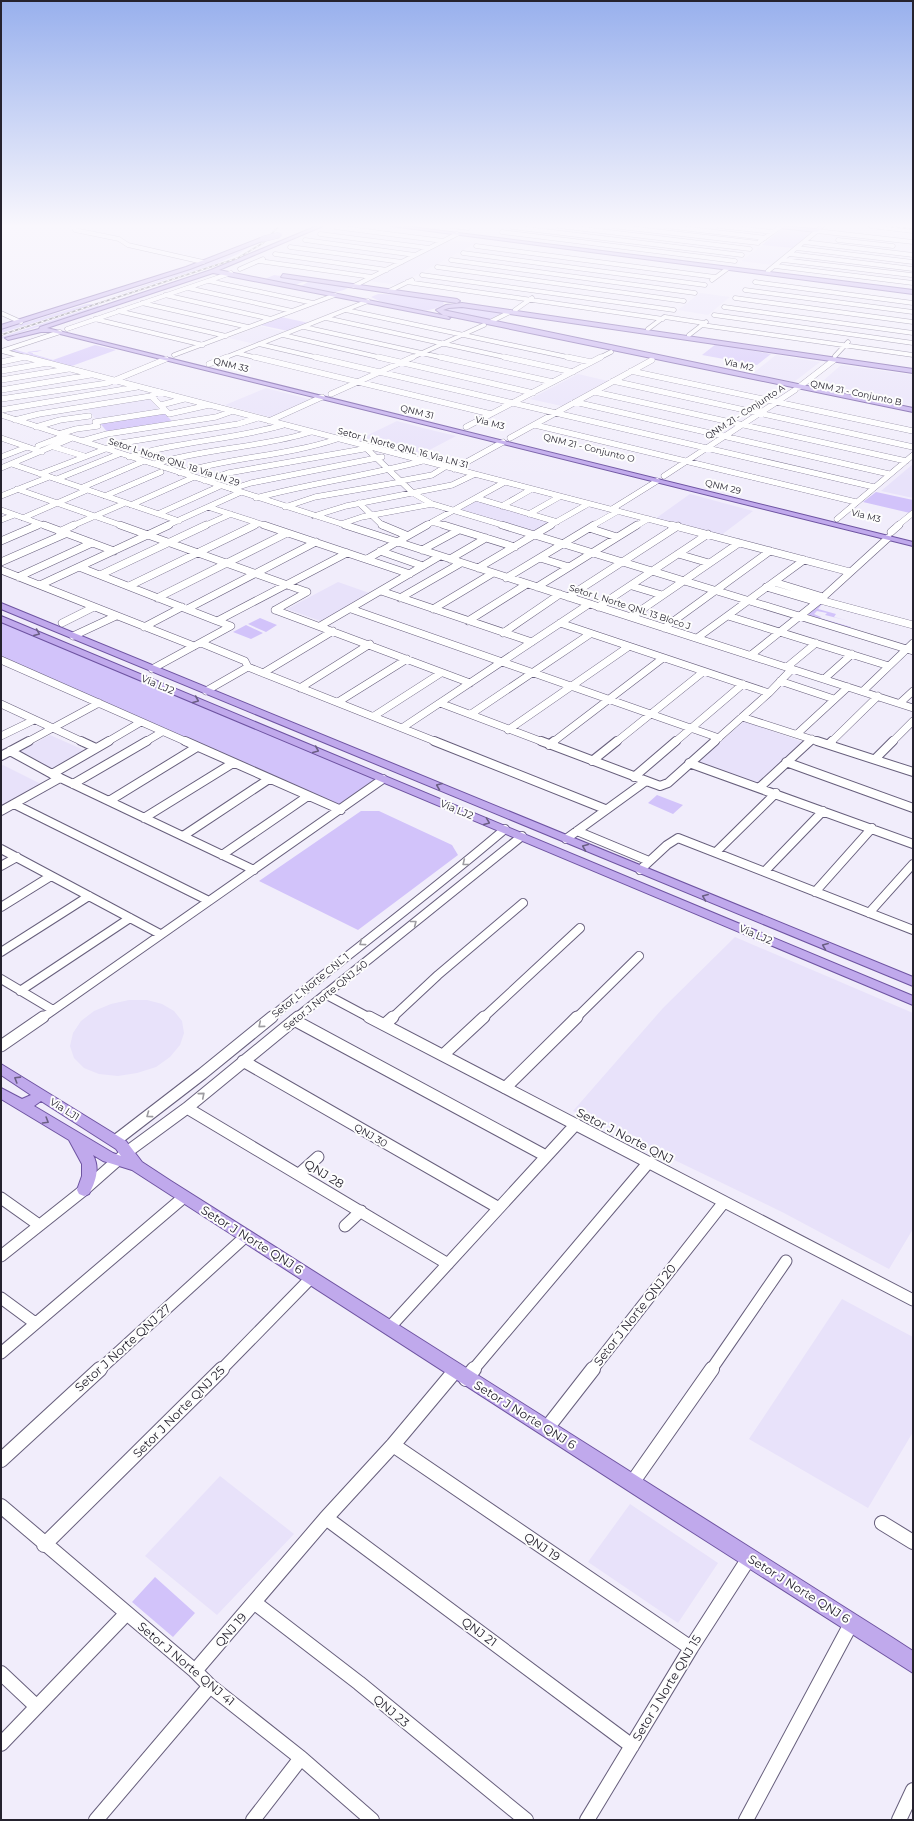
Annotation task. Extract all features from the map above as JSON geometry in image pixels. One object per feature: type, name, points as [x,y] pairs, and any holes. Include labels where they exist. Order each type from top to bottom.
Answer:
[{"type":"main road","points":[[1,329],[55,311]]},
{"type":"main road","points":[[1,329],[61,311]]},
{"type":"main road","points":[[65,321],[68,318],[86,311]]},
{"type":"main road","points":[[1,340],[95,311]]},
{"type":"main road","points":[[416,311],[484,326],[583,344],[611,352],[692,367]]},
{"type":"main road","name":"Via M2","points":[[445,311],[456,316],[490,322],[583,344],[797,388]]},
{"type":"main road","points":[[513,311],[568,321],[834,358]]},
{"type":"main road","points":[[513,311],[659,331]]},
{"type":"main road","points":[[449,318],[456,316]]},
{"type":"main road","points":[[568,321],[612,325],[610,324]]},
{"type":"main road","points":[[54,324],[139,349],[209,367],[240,372],[325,395],[466,427]]},
{"type":"main road","points":[[616,328],[615,326],[619,326],[689,335],[913,370]]},
{"type":"main road","points":[[8,338],[45,330],[60,332],[110,345],[139,349]]},
{"type":"main road","points":[[60,332],[70,331],[88,334]]},
{"type":"main road","name":"QNM 33","points":[[209,367],[295,391],[300,388],[325,395]]},
{"type":"main road","name":"QNM 21 - Conjunto B","points":[[797,388],[912,413]]},
{"type":"main road","name":"QNM 31","points":[[325,395],[338,401],[507,442]]},
{"type":"main road","points":[[338,401],[364,407],[370,406],[370,404]]},
{"type":"main road","points":[[430,424],[430,422],[435,421],[466,427]]},
{"type":"main road","name":"Via M3","points":[[466,427],[507,442]]},
{"type":"main road","points":[[507,442],[614,470],[614,468],[619,467],[662,479],[701,486],[827,516]]},
{"type":"main road","name":"QNM 21 - Conjunto O","points":[[507,442],[545,447],[662,479]]},
{"type":"main road","name":"QNM 29","points":[[662,479],[783,512],[890,535]]},
{"type":"main road","points":[[783,512],[781,510],[786,508],[827,516]]},
{"type":"main road","name":"Via M3","points":[[827,516],[890,535]]},
{"type":"main road","points":[[890,535],[913,538]]},
{"type":"main road","points":[[890,535],[902,542],[913,544]]},
{"type":"main road","name":"Via LJ2","points":[[1,606],[913,982]]},
{"type":"main road","name":"Via LJ2","points":[[1,619],[506,829],[913,1001]]},
{"type":"main road","points":[[59,643],[73,636]]},
{"type":"main road","points":[[290,740],[304,731]]},
{"type":"main road","points":[[458,810],[472,800]]},
{"type":"main road","points":[[834,967],[843,962],[845,954]]},
{"type":"main road","points":[[854,976],[853,972],[857,967],[870,964]]},
{"type":"main road","name":"Via LJ1","points":[[1,1069],[121,1145],[122,1157],[73,1137],[1,1093]]},
{"type":"main road","points":[[20,1105],[37,1099],[40,1095],[38,1092]]},
{"type":"main road","points":[[73,1137],[89,1159],[90,1175],[84,1190]]},
{"type":"main road","name":"Setor J Norte QNJ 6","points":[[122,1157],[390,1328],[460,1375],[547,1428],[749,1558],[852,1622],[913,1663]]},
{"type":"street","points":[[67,329],[118,311],[226,336]]},
{"type":"street","points":[[177,311],[248,327]]},
{"type":"street","points":[[236,311],[271,319]]},
{"type":"street","points":[[1,399],[102,384],[170,356],[292,311]]},
{"type":"street","points":[[209,367],[237,353],[344,311]]},
{"type":"street","points":[[351,311],[591,362]]},
{"type":"street","points":[[490,322],[513,311]]},
{"type":"street","points":[[612,311],[913,354]]},
{"type":"street","points":[[648,329],[673,311]]},
{"type":"street","points":[[689,335],[719,311]]},
{"type":"street","points":[[753,311],[913,333]]},
{"type":"street","points":[[829,311],[913,322]]},
{"type":"street","name":"QNM 21 - Conjunto A","points":[[506,578],[589,528],[686,461],[797,388],[834,358],[862,326],[878,311]]},
{"type":"street","points":[[1,313],[21,322]]},
{"type":"street","points":[[714,315],[913,343]]},
{"type":"street","points":[[326,318],[573,372]]},
{"type":"street","points":[[95,319],[202,345]]},
{"type":"street","points":[[269,421],[484,326]]},
{"type":"street","points":[[304,327],[553,382]]},
{"type":"street","points":[[1,351],[60,332]]},
{"type":"street","points":[[283,335],[533,392]]},
{"type":"street","points":[[259,344],[874,488]]},
{"type":"street","name":"Setor L Norte QNL 16 Via LN 31","points":[[1,351],[503,483],[678,526],[850,572]]},
{"type":"street","points":[[466,427],[611,352]]},
{"type":"street","points":[[237,353],[491,414]]},
{"type":"street","points":[[1,362],[26,357]]},
{"type":"street","points":[[454,469],[507,442],[575,402],[652,360]]},
{"type":"street","points":[[1,371],[48,363]]},
{"type":"street","points":[[25,368],[38,384]]},
{"type":"street","points":[[1,380],[70,369]]},
{"type":"street","points":[[631,371],[913,431]]},
{"type":"street","points":[[1,390],[91,374]]},
{"type":"street","points":[[613,381],[913,447]]},
{"type":"street","points":[[49,382],[71,408]]},
{"type":"street","points":[[22,410],[116,392],[138,386]]},
{"type":"street","points":[[15,420],[71,408],[151,396],[160,392]]},
{"type":"street","points":[[595,392],[906,461]]},
{"type":"street","points":[[151,396],[178,423]]},
{"type":"street","name":"Setor L Norte QNL 16 Via LN 31","points":[[161,405],[185,399]]},
{"type":"street","points":[[1,410],[65,401]]},
{"type":"street","points":[[575,402],[889,474]]},
{"type":"street","points":[[38,446],[62,435],[97,424],[167,412],[197,409],[209,405]]},
{"type":"street","points":[[81,407],[107,434]]},
{"type":"street","points":[[82,441],[107,434],[216,417],[233,411]]},
{"type":"street","name":"Setor L Norte QNL 18 Via LN 29","points":[[1,415],[340,524]]},
{"type":"street","points":[[36,427],[55,421],[89,416]]},
{"type":"street","points":[[40,474],[103,449],[132,441],[238,424],[258,418]]},
{"type":"street","points":[[167,424],[196,454]]},
{"type":"street","points":[[129,457],[153,449],[265,431],[283,425]]},
{"type":"street","points":[[535,425],[856,502]]},
{"type":"street","points":[[265,431],[274,441]]},
{"type":"street","points":[[154,464],[196,454],[287,439],[311,432]]},
{"type":"street","points":[[1,468],[54,447],[72,438]]},
{"type":"street","points":[[287,439],[321,470]]},
{"type":"street","points":[[180,472],[201,466],[298,449],[337,439]]},
{"type":"street","points":[[3,440],[42,452]]},
{"type":"street","points":[[1,457],[27,447]]},
{"type":"street","points":[[54,447],[84,456]]},
{"type":"street","points":[[205,481],[228,473],[369,448],[413,493],[432,504],[910,650]]},
{"type":"street","points":[[207,452],[228,473]]},
{"type":"street","points":[[232,489],[251,483],[379,459],[392,453]]},
{"type":"street","points":[[56,479],[119,454]]},
{"type":"street","points":[[837,519],[913,455]]},
{"type":"street","points":[[23,518],[56,504],[144,461]]},
{"type":"street","points":[[256,498],[278,491],[389,470],[422,461]]},
{"type":"street","points":[[12,464],[179,521]]},
{"type":"street","points":[[314,516],[340,500],[401,482],[432,475],[446,467]]},
{"type":"street","points":[[105,496],[161,472]]},
{"type":"street","points":[[309,472],[340,500]]},
{"type":"street","points":[[285,507],[307,499],[340,500],[359,503],[452,485],[473,475]]},
{"type":"street","points":[[1,496],[49,477]]},
{"type":"street","points":[[59,532],[92,517],[194,477]]},
{"type":"street","points":[[366,559],[406,535],[503,483]]},
{"type":"street","points":[[158,514],[220,486]]},
{"type":"street","points":[[17,489],[92,517],[198,552],[307,592],[275,610],[370,644],[441,673],[470,683]]},
{"type":"street","points":[[502,506],[530,490]]},
{"type":"street","points":[[40,585],[241,492]]},
{"type":"street","points":[[529,514],[559,497]]},
{"type":"street","points":[[476,498],[557,522]]},
{"type":"street","points":[[359,503],[385,528],[406,535]]},
{"type":"street","points":[[301,512],[296,514],[335,526],[370,515],[432,504]]},
{"type":"street","points":[[478,568],[588,504]]},
{"type":"street","points":[[208,507],[410,574]]},
{"type":"street","points":[[1,510],[114,551]]},
{"type":"street","points":[[100,575],[231,514]]},
{"type":"street","points":[[751,655],[820,600],[912,514]]},
{"type":"street","points":[[1,520],[14,515]]},
{"type":"street","points":[[537,587],[648,519]]},
{"type":"street","points":[[432,522],[515,547]]},
{"type":"street","points":[[1,541],[39,524]]},
{"type":"street","points":[[129,586],[258,524]]},
{"type":"street","name":"Setor L Norte QNL 13 Bloco J","points":[[340,524],[913,708]]},
{"type":"street","points":[[568,597],[678,526]]},
{"type":"street","points":[[589,528],[617,537]]},
{"type":"street","points":[[422,550],[459,530]]},
{"type":"street","points":[[157,598],[287,533]]},
{"type":"street","points":[[1,562],[65,534]]},
{"type":"street","points":[[598,607],[632,586],[708,534]]},
{"type":"street","points":[[450,559],[486,538]]},
{"type":"street","points":[[144,627],[257,573],[316,542]]},
{"type":"street","points":[[631,617],[739,542]]},
{"type":"street","points":[[18,577],[92,543]]},
{"type":"street","points":[[380,551],[423,566]]},
{"type":"street","points":[[664,628],[770,551]]},
{"type":"street","points":[[217,621],[347,553]]},
{"type":"street","points":[[678,554],[709,563]]},
{"type":"street","points":[[320,626],[352,609],[440,556]]},
{"type":"street","points":[[540,558],[569,567]]},
{"type":"street","points":[[697,638],[804,560]]},
{"type":"street","points":[[400,598],[461,562]]},
{"type":"street","points":[[79,567],[231,626],[152,669]]},
{"type":"street","points":[[1,570],[144,627],[245,661],[248,664],[248,667],[605,809]]},
{"type":"street","points":[[433,609],[493,573]]},
{"type":"street","points":[[774,582],[820,600]]},
{"type":"street","points":[[468,621],[527,584]]},
{"type":"street","points":[[632,586],[662,595]]},
{"type":"street","points":[[766,587],[913,625]]},
{"type":"street","points":[[381,591],[532,642]]},
{"type":"street","points":[[503,633],[560,594]]},
{"type":"street","points":[[402,728],[589,604]]},
{"type":"street","points":[[62,623],[94,607]]},
{"type":"street","points":[[352,609],[504,661],[719,738]]},
{"type":"street","points":[[73,636],[116,616]]},
{"type":"street","points":[[728,616],[889,666]]},
{"type":"street","points":[[560,624],[769,693]]},
{"type":"street","points":[[263,673],[333,631]]},
{"type":"street","points":[[470,714],[590,634]]},
{"type":"street","points":[[440,703],[646,782],[656,785],[664,785],[769,693],[790,668],[816,643]]},
{"type":"street","points":[[862,691],[889,666],[910,650],[913,643]]},
{"type":"street","points":[[300,688],[370,644]]},
{"type":"street","points":[[508,730],[628,647]]},
{"type":"street","points":[[824,679],[852,654]]},
{"type":"street","points":[[549,745],[663,658]]},
{"type":"street","points":[[338,702],[407,659]]},
{"type":"street","points":[[1,660],[340,810]]},
{"type":"street","points":[[206,691],[248,667]]},
{"type":"street","points":[[592,761],[703,672]]},
{"type":"street","points":[[374,716],[441,673]]},
{"type":"street","points":[[780,681],[834,699]]},
{"type":"street","points":[[634,777],[743,684]]},
{"type":"street","points":[[797,734],[848,687]]},
{"type":"street","points":[[900,703],[913,691]]},
{"type":"street","points":[[829,744],[878,696]]},
{"type":"street","points":[[1,756],[99,703]]},
{"type":"street","points":[[1,705],[96,748]]},
{"type":"street","points":[[742,717],[913,772]]},
{"type":"street","points":[[1,736],[34,720]]},
{"type":"street","points":[[875,759],[913,721]]},
{"type":"street","points":[[52,774],[141,722]]},
{"type":"street","points":[[73,784],[162,732]]},
{"type":"street","points":[[759,788],[812,739]]},
{"type":"street","points":[[109,801],[197,747]]},
{"type":"street","points":[[10,751],[60,778],[254,870]]},
{"type":"street","points":[[786,762],[913,808]]},
{"type":"street","points":[[144,818],[233,763]]},
{"type":"street","points":[[689,763],[776,793],[913,844]]},
{"type":"street","points":[[1,811],[60,778]]},
{"type":"street","points":[[183,836],[269,779]]},
{"type":"street","points":[[1,1046],[383,779]]},
{"type":"street","points":[[566,839],[605,809],[618,802],[646,782]]},
{"type":"street","points":[[716,852],[776,793]]},
{"type":"street","points":[[222,855],[308,796]]},
{"type":"street","points":[[14,804],[209,901]]},
{"type":"street","points":[[765,871],[823,811]]},
{"type":"street","points":[[815,892],[872,828]]},
{"type":"street","name":"Setor L Norte CNL 1","points":[[114,1141],[163,1105],[506,829]]},
{"type":"street","points":[[577,831],[649,861]]},
{"type":"street","name":"Setor J Norte QNJ 40","points":[[1,1256],[522,836]]},
{"type":"street","points":[[640,870],[678,838],[913,930]]},
{"type":"street","points":[[1,849],[160,934]]},
{"type":"street","points":[[479,851],[489,853],[494,859]]},
{"type":"street","points":[[1,866],[17,857]]},
{"type":"street","points":[[869,913],[913,864]]},
{"type":"street","points":[[451,874],[457,880],[466,882]]},
{"type":"street","points":[[1,907],[51,876]]},
{"type":"street","points":[[1,952],[89,896]]},
{"type":"street","points":[[385,1024],[438,975],[523,903]]},
{"type":"street","points":[[20,991],[130,918]]},
{"type":"street","points":[[443,1055],[580,928]]},
{"type":"street","points":[[505,1088],[639,956]]},
{"type":"street","points":[[1,979],[53,1010]]},
{"type":"street","name":"Setor J Norte QNJ","points":[[300,994],[305,999],[321,997],[385,1024],[913,1300]]},
{"type":"street","points":[[288,1003],[299,1005],[302,1009],[302,1013]]},
{"type":"street","points":[[294,1020],[546,1156]]},
{"type":"street","name":"QNJ 30","points":[[243,1061],[499,1208]]},
{"type":"street","name":"QNJ 28","points":[[163,1105],[164,1109],[169,1113],[183,1110],[299,1174],[448,1264]]},
{"type":"street","points":[[390,1328],[576,1124]]},
{"type":"street","points":[[299,1174],[318,1157]]},
{"type":"street","name":"QNJ 19","points":[[196,1671],[326,1518],[460,1375],[649,1162]]},
{"type":"street","points":[[1,1353],[184,1197]]},
{"type":"street","points":[[1,1198],[40,1225]]},
{"type":"street","name":"Setor J Norte QNJ 20","points":[[547,1428],[724,1202]]},
{"type":"street","points":[[345,1226],[361,1211]]},
{"type":"street","name":"Setor J Norte QNJ 27","points":[[1,1460],[246,1236]]},
{"type":"street","points":[[632,1483],[759,1303],[786,1261]]},
{"type":"street","name":"Setor J Norte QNJ 25","points":[[44,1544],[228,1363],[311,1278]]},
{"type":"street","points":[[1,1298],[35,1323]]},
{"type":"street","name":"QNJ 19","points":[[393,1445],[691,1648]]},
{"type":"street","name":"Setor J Norte QNJ 41","points":[[1,1506],[126,1614],[196,1671],[210,1686],[301,1758],[372,1820]]},
{"type":"street","name":"QNJ 21","points":[[326,1518],[632,1746]]},
{"type":"street","points":[[882,1523],[913,1542]]},
{"type":"street","name":"Setor J Norte QNJ 15","points":[[587,1820],[691,1648],[749,1558]]},
{"type":"street","name":"QNJ 23","points":[[255,1603],[358,1683],[526,1820]]},
{"type":"street","points":[[1,1744],[126,1614]]},
{"type":"street","points":[[746,1820],[852,1622]]},
{"type":"street","points":[[1,1674],[36,1706]]},
{"type":"street","points":[[96,1820],[210,1686]]},
{"type":"street","points":[[253,1820],[301,1758]]},
{"type":"street","points":[[899,1820],[913,1790]]},
{"type":"shaded area","points":[[64,311],[72,311],[1,333],[1,330]]},
{"type":"shaded area","points":[[81,311],[86,311],[1,339],[1,337]]},
{"type":"shaded area","points":[[446,311],[490,311],[505,313],[487,321]]},
{"type":"shaded area","points":[[684,311],[713,311],[708,315]]},
{"type":"shaded area","points":[[281,317],[309,323],[288,331],[260,325]]},
{"type":"shaded area","points":[[260,326],[285,332],[255,344],[229,338]]},
{"type":"shaded area","points":[[716,344],[771,354],[757,365],[702,355]]},
{"type":"shaded area","points":[[95,345],[116,350],[69,367],[7,351],[13,349],[30,354],[27,352],[42,350],[30,352],[53,360]]},
{"type":"shaded area","points":[[776,355],[820,362],[794,382],[752,374]]},
{"type":"shaded area","points":[[841,365],[913,375],[913,405],[911,406],[816,387]]},
{"type":"shaded area","points":[[578,374],[608,381],[562,406],[530,399]]},
{"type":"shaded area","points":[[266,388],[313,400],[273,418],[225,405]]},
{"type":"shaded area","points":[[150,399],[160,410],[96,420],[88,409]]},
{"type":"shaded area","points":[[163,412],[174,423],[109,434],[99,422]]},
{"type":"shaded area","points":[[397,421],[456,436],[418,456],[358,440]]},
{"type":"shaded area","points":[[913,464],[913,498],[881,491]]},
{"type":"shaded area","points":[[876,492],[913,500],[913,510],[910,513],[863,502]]},
{"type":"shaded area","points":[[690,494],[753,511],[720,536],[655,519]]},
{"type":"shaded area","points":[[475,502],[480,502],[551,522],[536,533],[460,510]]},
{"type":"shaded area","points":[[338,582],[375,595],[326,623],[287,609]]},
{"type":"shaded area","points":[[822,601],[858,612],[857,614],[823,603],[818,609],[836,614],[834,617],[849,621],[825,615],[827,613],[817,611],[814,614],[821,617],[820,618],[851,627],[850,628],[805,616]]},
{"type":"shaded area","points":[[260,618],[277,625],[266,632],[248,624]]},
{"type":"shaded area","points":[[1,622],[377,780],[340,806],[1,658]]},
{"type":"shaded area","points":[[246,625],[263,633],[251,639],[233,632]]},
{"type":"shaded area","points":[[744,721],[806,743],[758,787],[695,765]]},
{"type":"shaded area","points":[[50,735],[86,751],[52,770],[17,753]]},
{"type":"shaded area","points":[[3,765],[41,784],[1,807],[1,766]]},
{"type":"shaded area","points":[[657,795],[683,805],[673,814],[648,803]]},
{"type":"shaded area","points":[[361,811],[379,811],[452,845],[458,855],[358,930],[259,881]]},
{"type":"shaded area","points":[[735,937],[913,1013],[913,1229],[889,1269],[784,1213],[573,1111],[663,1008]]},
{"type":"shaded area","points":[[129,1000],[147,1000],[162,1004],[174,1011],[182,1021],[184,1033],[180,1045],[170,1057],[156,1067],[137,1073],[118,1076],[99,1074],[84,1068],[74,1058],[70,1046],[73,1033],[81,1021],[94,1011],[111,1004]]},
{"type":"shaded area","points":[[842,1299],[913,1337],[913,1432],[868,1508],[749,1439]]},
{"type":"shaded area","points":[[220,1476],[294,1534],[217,1615],[145,1556]]},
{"type":"shaded area","points":[[630,1504],[718,1563],[678,1623],[588,1562]]},
{"type":"shaded area","points":[[155,1577],[195,1613],[173,1637],[132,1602]]},
{"type":"railway","points":[[1,335],[75,311]]}]
